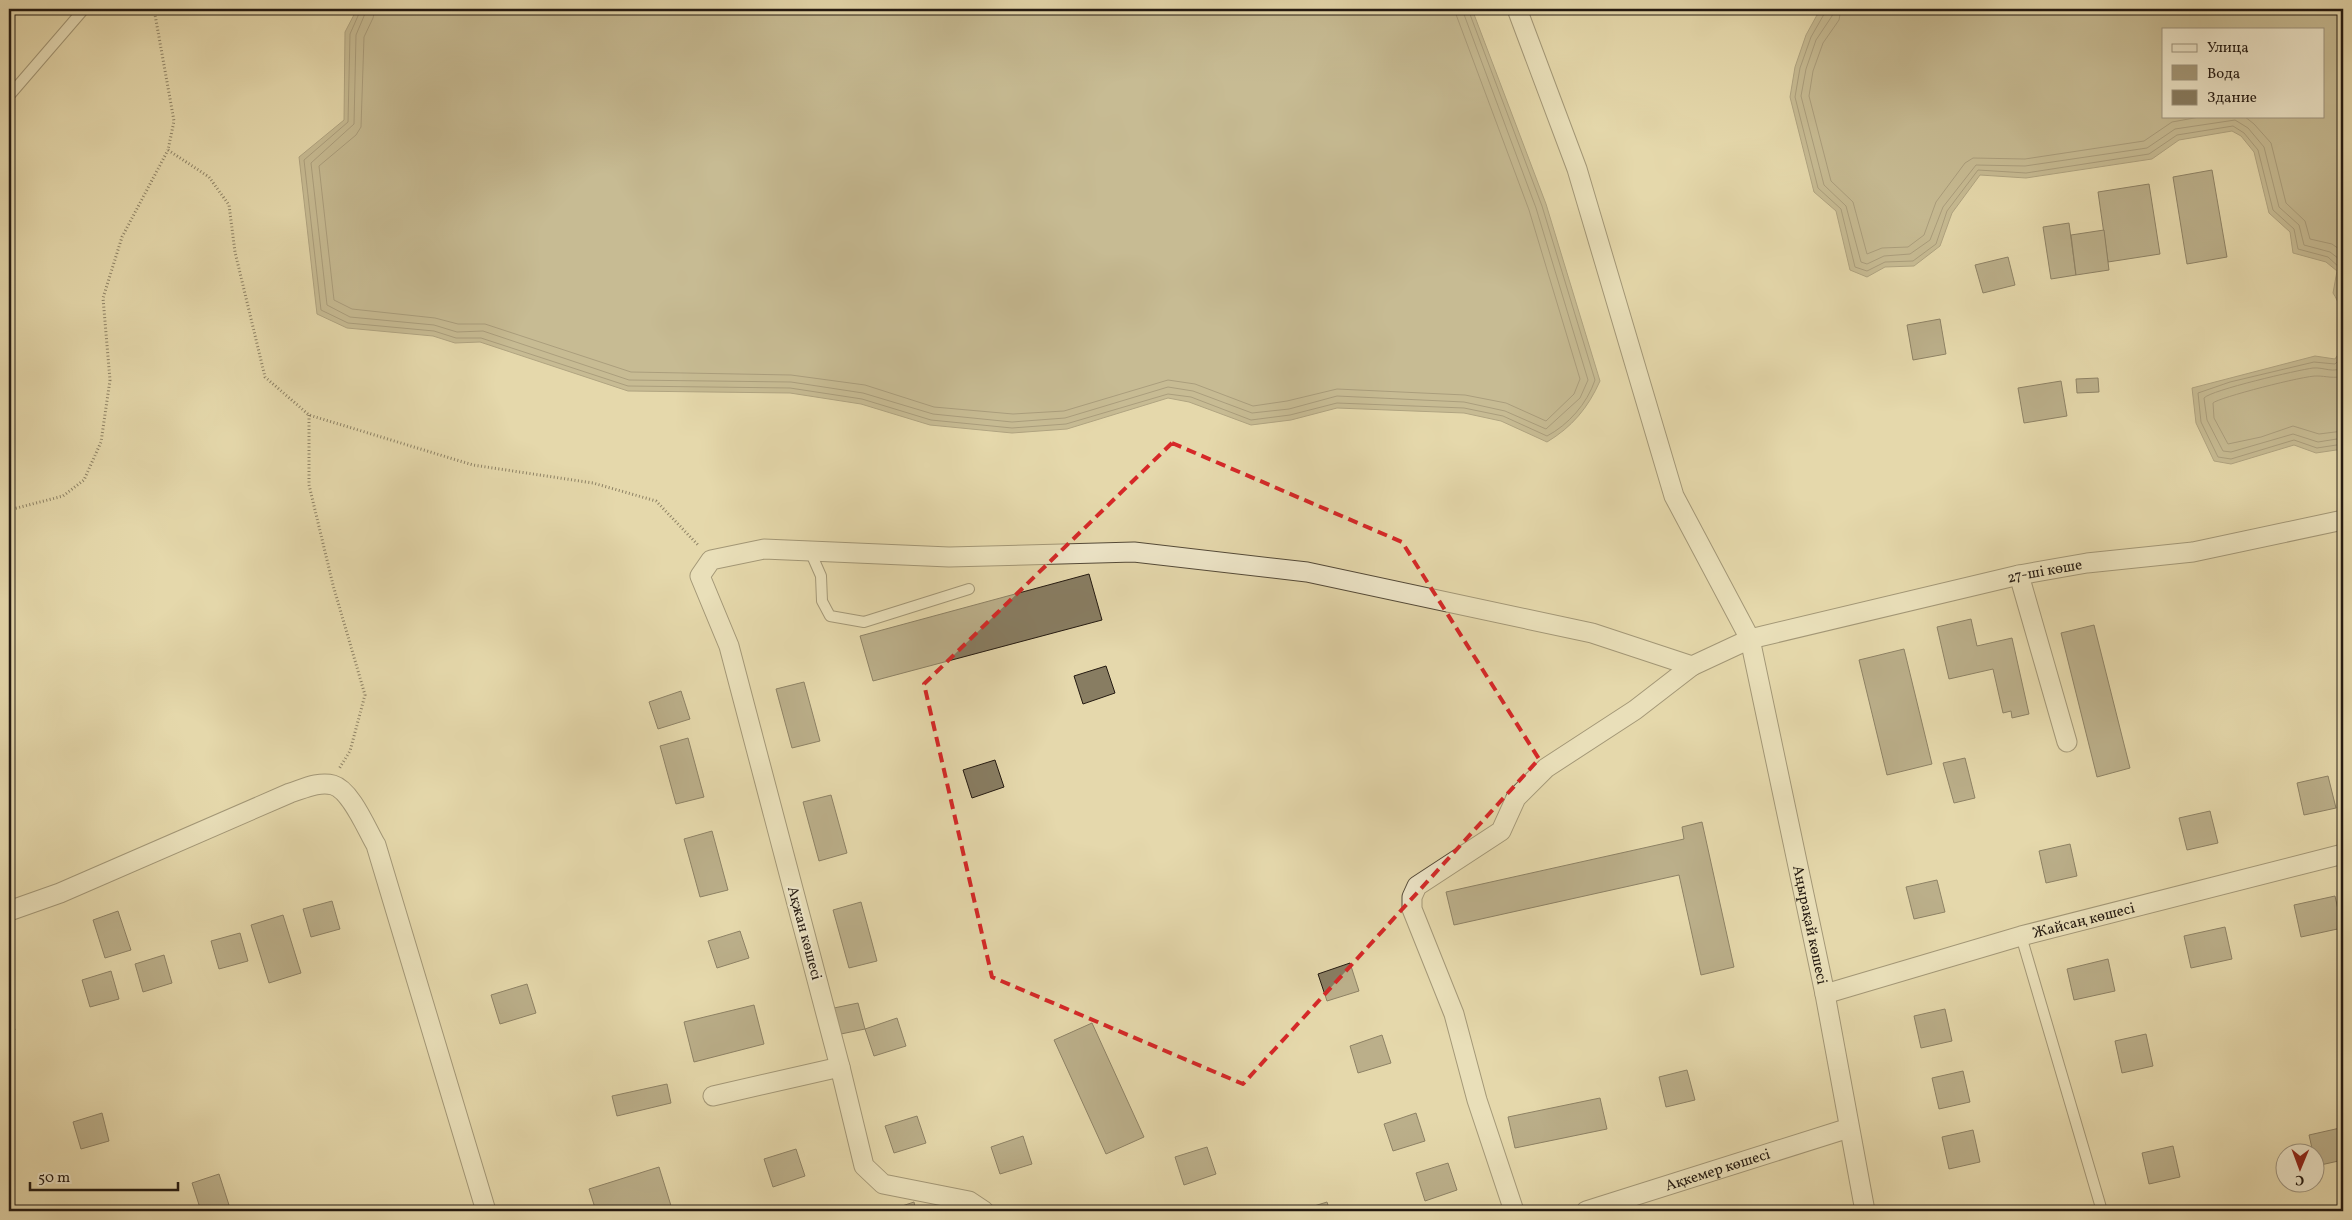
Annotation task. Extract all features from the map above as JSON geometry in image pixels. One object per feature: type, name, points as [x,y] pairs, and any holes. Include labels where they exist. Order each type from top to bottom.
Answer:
[{"type":"street","name":"Аңырақай көшесі","points":[[1517,9],[1576,169],[1674,496],[1750,639],[1825,994],[1865,1211]]},
{"type":"street","name":"27-ші көше","points":[[1514,1211],[1477,1100],[1454,1014],[1412,908],[1412,897],[1417,886],[1501,831],[1516,798],[1546,768],[1635,710],[1692,666],[1750,639],[2019,575],[2087,563],[2192,552],[2343,520]]},
{"type":"street","points":[[711,560],[764,550],[949,557],[1134,552],[1307,572],[1592,633],[1692,666]]},
{"type":"street","name":"Ақжан көшесі","points":[[711,560],[700,576],[729,646],[840,1067],[864,1166],[883,1184],[969,1202],[984,1211]]},
{"type":"street","points":[[2019,575],[2068,742]]},
{"type":"street","points":[[9,911],[60,893],[290,793],[312,785],[334,785],[350,798],[376,845],[486,1211]]},
{"type":"street","name":"Жайсаң көшесі","points":[[1825,994],[2021,936],[2343,854]]},
{"type":"street","points":[[713,1096],[840,1067]]},
{"type":"street","name":"Ақкемер көшесі","points":[[1586,1211],[1849,1128]]},
{"type":"lane","points":[[9,96],[84,9]]},
{"type":"lane","points":[[810,551],[821,576],[822,600],[830,616],[840,620],[864,622],[969,589]]},
{"type":"lane","points":[[2021,936],[2102,1211]]},
{"type":"path","points":[[9,510],[63,496],[77,486],[84,480],[102,442],[110,380],[103,298],[122,237],[168,150],[174,121],[154,9]]},
{"type":"path","points":[[168,150],[209,177],[229,205],[235,252],[265,377],[309,414],[473,465],[593,483],[656,501],[711,560]]},
{"type":"path","points":[[309,414],[309,485],[333,585],[364,695],[350,751],[340,768],[334,785]]},
{"type":"highlighted area","points":[[1172,443],[1402,542],[1539,759],[1243,1084],[992,977],[924,684]]},
{"type":"water","points":[[357,9],[1472,9],[1546,204],[1600,381],[1585,408],[1572,423],[1547,442],[1501,421],[1464,413],[1337,408],[1291,420],[1251,425],[1189,402],[1168,398],[1067,429],[1012,433],[930,425],[861,404],[790,393],[628,391],[480,342],[455,343],[433,336],[347,328],[317,314],[299,157],[344,120],[345,32]]},
{"type":"water","points":[[1825,9],[2343,9],[2343,323],[2337,300],[2333,293],[2337,271],[2326,262],[2293,253],[2290,232],[2269,213],[2254,152],[2241,136],[2232,131],[2179,140],[2152,159],[2026,178],[1980,175],[1952,213],[1940,246],[1914,266],[1885,267],[1867,277],[1850,270],[1836,211],[1814,192],[1790,97],[1795,67],[1806,35],[1817,15]]},
{"type":"water","points":[[2343,337],[2343,449],[2316,453],[2294,445],[2231,464],[2214,461],[2196,423],[2192,388],[2315,356],[2335,359]]},
{"type":"building","points":[[2212,170],[2227,257],[2187,264],[2173,177]]},
{"type":"building","points":[[2149,184],[2160,254],[2108,262],[2098,192]]},
{"type":"building","points":[[2069,223],[2076,275],[2051,279],[2043,227]]},
{"type":"building","points":[[2104,230],[2109,270],[2076,275],[2071,235]]},
{"type":"building","points":[[2008,257],[2015,285],[1983,293],[1975,265]]},
{"type":"building","points":[[1940,319],[1946,354],[1913,360],[1907,325]]},
{"type":"building","points":[[2098,378],[2099,392],[2077,393],[2076,379]]},
{"type":"building","points":[[2061,381],[2067,416],[2024,423],[2018,388]]},
{"type":"building","points":[[1089,574],[1102,620],[873,681],[860,636]]},
{"type":"building","points":[[1971,619],[1977,646],[2012,638],[2029,714],[2012,718],[2011,711],[2003,713],[1993,669],[1949,679],[1937,627]]},
{"type":"building","points":[[2094,625],[2130,768],[2097,777],[2061,633]]},
{"type":"building","points":[[1904,649],[1932,764],[1887,775],[1859,660]]},
{"type":"building","points":[[1106,666],[1115,693],[1083,704],[1074,676]]},
{"type":"building","points":[[804,682],[820,741],[792,748],[776,689]]},
{"type":"building","points":[[681,691],[690,719],[658,729],[649,702]]},
{"type":"building","points":[[688,738],[704,797],[676,804],[660,746]]},
{"type":"building","points":[[1965,758],[1975,798],[1954,803],[1943,763]]},
{"type":"building","points":[[995,760],[1004,787],[972,798],[963,770]]},
{"type":"building","points":[[2328,776],[2336,808],[2304,815],[2297,783]]},
{"type":"building","points":[[831,795],[847,853],[819,861],[803,802]]},
{"type":"building","points":[[2210,811],[2218,843],[2187,850],[2179,818]]},
{"type":"building","points":[[1702,822],[1734,967],[1701,975],[1679,875],[1454,925],[1446,892],[1684,839],[1682,827]]},
{"type":"building","points":[[712,831],[728,890],[700,897],[684,839]]},
{"type":"building","points":[[2070,844],[2077,876],[2046,883],[2039,851]]},
{"type":"building","points":[[1937,880],[1945,912],[1914,919],[1906,887]]},
{"type":"building","points":[[2335,896],[2342,928],[2301,937],[2294,905]]},
{"type":"building","points":[[332,901],[340,929],[311,937],[303,909]]},
{"type":"building","points":[[861,902],[877,961],[849,968],[833,910]]},
{"type":"building","points":[[118,911],[131,950],[105,958],[93,920]]},
{"type":"building","points":[[283,915],[301,973],[269,983],[251,925]]},
{"type":"building","points":[[2225,927],[2232,959],[2191,968],[2184,936]]},
{"type":"building","points":[[740,931],[749,958],[717,968],[708,941]]},
{"type":"building","points":[[240,933],[248,961],[219,969],[211,941]]},
{"type":"building","points":[[164,955],[172,983],[143,992],[135,964]]},
{"type":"building","points":[[2108,959],[2115,991],[2074,1000],[2067,969]]},
{"type":"building","points":[[1350,963],[1359,991],[1327,1001],[1318,974]]},
{"type":"building","points":[[111,971],[119,999],[90,1007],[82,980]]},
{"type":"building","points":[[527,984],[536,1013],[500,1024],[491,995]]},
{"type":"building","points":[[858,1003],[865,1029],[841,1034],[834,1008]]},
{"type":"building","points":[[754,1005],[764,1044],[694,1062],[684,1022]]},
{"type":"building","points":[[9,1008],[15,1030],[9,1032]]},
{"type":"building","points":[[1945,1009],[1952,1041],[1921,1048],[1914,1016]]},
{"type":"building","points":[[897,1018],[906,1046],[874,1056],[865,1029]]},
{"type":"building","points":[[1092,1023],[1144,1137],[1106,1154],[1054,1040]]},
{"type":"building","points":[[2146,1034],[2153,1066],[2122,1073],[2115,1041]]},
{"type":"building","points":[[1382,1035],[1391,1063],[1358,1073],[1350,1046]]},
{"type":"building","points":[[1687,1070],[1695,1100],[1666,1107],[1659,1077]]},
{"type":"building","points":[[1963,1071],[1970,1102],[1939,1109],[1932,1078]]},
{"type":"building","points":[[667,1084],[671,1103],[617,1116],[612,1096]]},
{"type":"building","points":[[1600,1098],[1607,1129],[1515,1148],[1508,1117]]},
{"type":"building","points":[[102,1113],[109,1141],[81,1149],[73,1122]]},
{"type":"building","points":[[1416,1113],[1425,1141],[1393,1151],[1384,1124]]},
{"type":"building","points":[[917,1116],[926,1143],[894,1153],[885,1126]]},
{"type":"building","points":[[2340,1128],[2343,1143],[2343,1160],[2324,1164],[2324,1142],[2311,1142],[2309,1135]]},
{"type":"building","points":[[1973,1130],[1980,1162],[1949,1169],[1942,1137]]},
{"type":"building","points":[[1023,1136],[1032,1164],[1000,1174],[991,1147]]},
{"type":"building","points":[[2173,1146],[2180,1177],[2149,1184],[2142,1153]]},
{"type":"building","points":[[1207,1147],[1216,1174],[1184,1185],[1175,1157]]},
{"type":"building","points":[[796,1149],[805,1176],[773,1187],[764,1159]]},
{"type":"building","points":[[1448,1163],[1457,1190],[1425,1201],[1416,1173]]},
{"type":"building","points":[[659,1167],[672,1209],[664,1211],[596,1211],[589,1189]]},
{"type":"building","points":[[219,1174],[229,1205],[209,1211],[201,1211],[192,1183]]},
{"type":"building","points":[[914,1202],[916,1211],[887,1211]]},
{"type":"building","points":[[1327,1202],[1330,1211],[1298,1211]]}]
